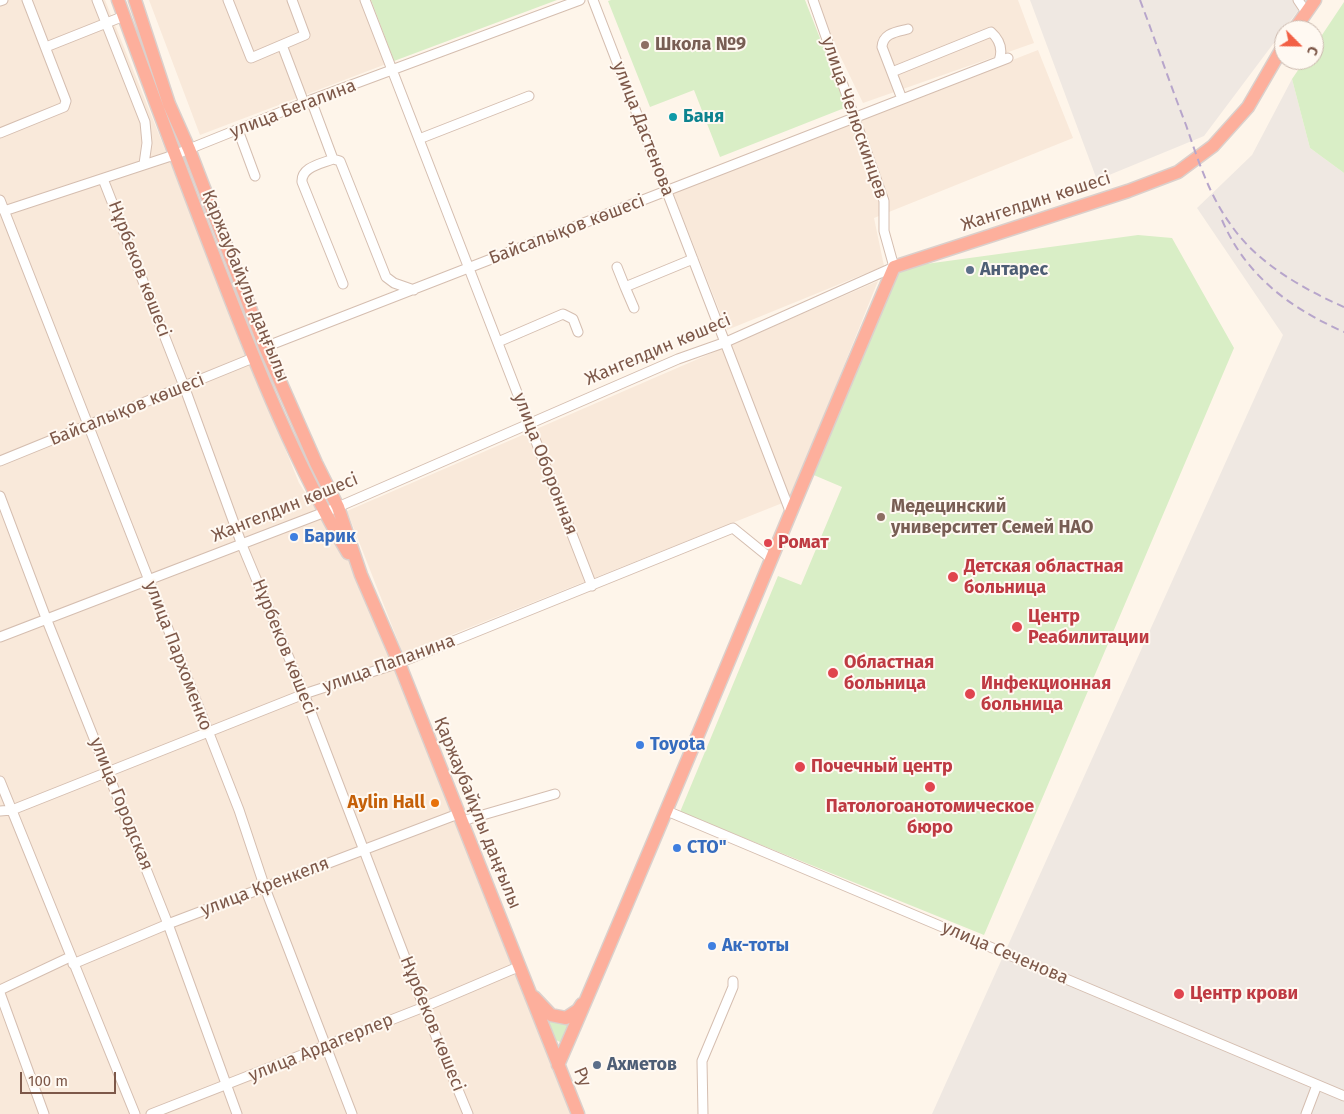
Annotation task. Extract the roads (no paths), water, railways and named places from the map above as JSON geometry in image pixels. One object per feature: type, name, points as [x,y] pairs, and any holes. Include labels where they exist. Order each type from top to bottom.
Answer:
[{"type":"highway","name":"Қаржаубайұлы даңғылы","points":[[118,0],[174,155],[253,358],[324,512],[361,575]]},
{"type":"highway","name":"Қаржаубайұлы даңғылы","points":[[135,0],[169,104],[189,149],[265,347],[316,463],[338,507],[361,575],[399,663],[558,1064]]},
{"type":"highway","points":[[1301,20],[1315,0]]},
{"type":"highway","name":"Жангелдин көшесі","points":[[894,266],[1128,191],[1178,172],[1213,146],[1248,108],[1274,62]]},
{"type":"highway","points":[[558,1064],[667,811],[770,558],[894,266]]},
{"type":"highway","points":[[521,973],[538,1003],[551,1015],[566,1018],[578,1010],[592,987]]},
{"type":"highway","points":[[569,1040],[565,1070],[576,1108]]},
{"type":"highway","name":"Ру","points":[[558,1064],[576,1108]]},
{"type":"street","points":[[0,133],[64,107],[66,95],[27,0]]},
{"type":"street","points":[[98,0],[145,122],[147,143],[144,164]]},
{"type":"street","points":[[228,0],[251,58],[305,35],[292,0]]},
{"type":"street","name":"улица Оборонная","points":[[365,0],[592,586]]},
{"type":"street","name":"улица Бегалина","points":[[3,216],[144,164],[174,155],[307,102],[580,0]]},
{"type":"street","name":"улица Дастенова","points":[[593,0],[790,511]]},
{"type":"street","name":"улица Челюскинцев","points":[[813,0],[884,201],[884,231],[894,266]]},
{"type":"street","points":[[1298,0],[1306,12]]},
{"type":"street","points":[[46,47],[124,16]]},
{"type":"street","points":[[902,99],[882,47],[882,42],[888,35],[908,29]]},
{"type":"street","points":[[892,72],[991,32],[999,42],[1001,56],[999,61]]},
{"type":"street","points":[[282,45],[333,159]]},
{"type":"street","name":"Байсалықов көшесі","points":[[265,347],[1008,58]]},
{"type":"street","points":[[419,139],[529,96]]},
{"type":"street","points":[[238,130],[255,176]]},
{"type":"street","points":[[343,284],[302,182],[302,176],[306,170],[333,159],[340,161],[386,277],[394,283],[414,290]]},
{"type":"street","name":"Нұрбеков көшесі","points":[[104,179],[184,386],[242,545],[304,694],[424,1007],[468,1114]]},
{"type":"street","name":"улица Пархоменко","points":[[0,200],[3,216],[89,426],[239,810],[266,888],[352,1114]]},
{"type":"street","points":[[625,287],[693,259]]},
{"type":"street","points":[[617,266],[634,308]]},
{"type":"street","name":"Жангелдин көшесі","points":[[0,637],[148,578],[242,545],[338,507],[678,359],[726,342],[894,266]]},
{"type":"street","points":[[498,342],[563,314],[573,319],[578,332]]},
{"type":"street","name":"Байсалықов көшесі","points":[[0,461],[253,358]]},
{"type":"street","name":"улица Городская","points":[[0,496],[46,618],[168,924],[237,1114]]},
{"type":"street","name":"улица Папанина","points":[[0,811],[12,810],[109,773],[304,694],[399,663],[733,528],[770,558]]},
{"type":"street","points":[[0,781],[136,1114]]},
{"type":"street","name":"улица Кренкеля","points":[[0,991],[32,975],[266,888],[364,849],[460,818],[556,794]]},
{"type":"street","name":"улица Сеченова","points":[[667,811],[1344,1096]]},
{"type":"street","name":"улица Ардагерлер","points":[[151,1114],[424,1007],[521,973]]},
{"type":"street","points":[[703,1114],[702,1061],[733,986],[733,981]]},
{"type":"street","points":[[0,991],[44,1114]]},
{"type":"street","points":[[1306,1114],[1317,1085]]},
{"type":"railway","points":[[1140,0],[1200,164],[1223,214],[1242,239],[1267,263],[1297,283],[1344,307]]},
{"type":"railway","points":[[1222,220],[1244,258],[1272,288],[1288,301],[1324,323],[1344,332]]},
{"type":"place","name":"Школа №9","points":[[645,45]]},
{"type":"place","name":"Баня","points":[[673,117]]},
{"type":"place","name":"Антарес","points":[[970,270]]},
{"type":"place","name":"Медецинский университет Семей НАО","points":[[881,517]]},
{"type":"place","name":"Барик","points":[[294,537]]},
{"type":"place","name":"Ромат","points":[[768,543]]},
{"type":"place","name":"Детская областная больница","points":[[953,577]]},
{"type":"place","name":"Центр Реабилитации","points":[[1017,627]]},
{"type":"place","name":"Областная больница","points":[[833,673]]},
{"type":"place","name":"Инфекционная больница","points":[[970,694]]},
{"type":"place","name":"Toyota","points":[[640,745]]},
{"type":"place","name":"Почечный центр","points":[[800,767]]},
{"type":"place","name":"Патологоанотомическое бюро","points":[[930,787]]},
{"type":"place","name":"Aylin Hall","points":[[435,803]]},
{"type":"place","name":"СТО\"","points":[[677,848]]},
{"type":"place","name":"Ак-тоты","points":[[712,946]]},
{"type":"place","name":"Центр крови","points":[[1179,994]]},
{"type":"place","name":"Ахметов","points":[[597,1065]]}]
